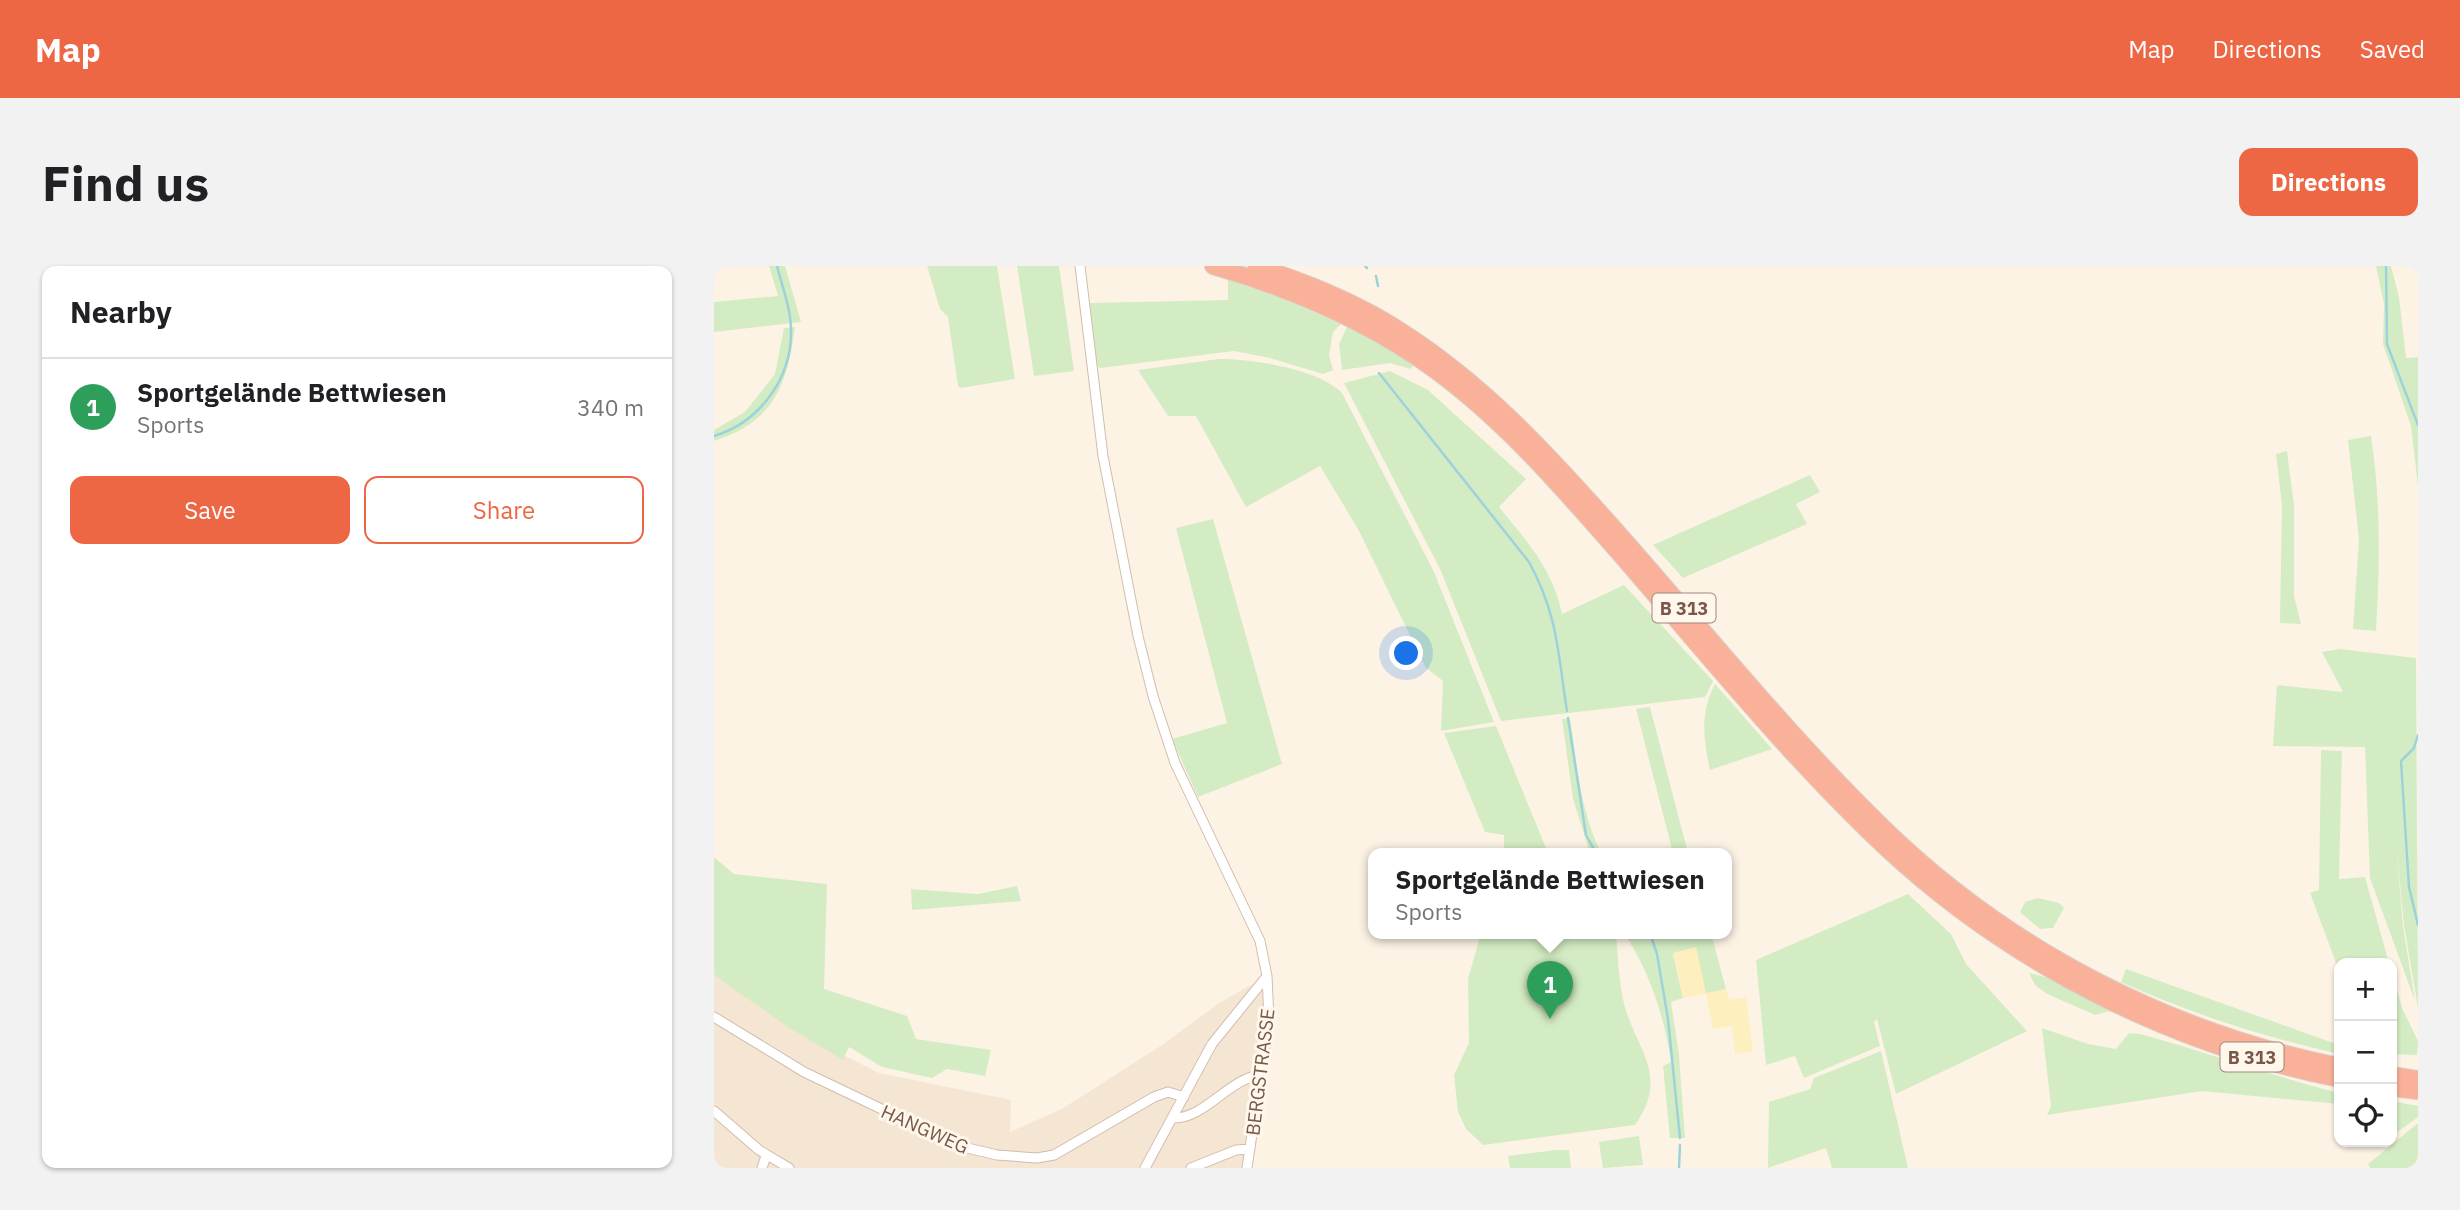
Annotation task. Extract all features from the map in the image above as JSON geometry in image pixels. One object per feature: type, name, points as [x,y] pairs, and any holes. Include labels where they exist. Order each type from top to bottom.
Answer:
[{"type":"highway","name":"B 313","points":[[1213,266],[1340,305]]},
{"type":"highway","name":"B 313","points":[[1256,266],[1362,316],[1451,366],[1514,421],[1572,480],[1848,791],[1907,849],[1992,917],[2095,980],[2165,1013],[2248,1043],[2334,1065]]},
{"type":"highway","name":"B 313","points":[[1362,316],[1439,373],[1509,432],[1573,500],[1843,804],[1918,876],[2030,958],[2101,997],[2167,1027],[2266,1061],[2334,1078]]},
{"type":"highway","points":[[2397,1070],[2418,1071]]},
{"type":"highway","points":[[2397,1078],[2416,1088]]},
{"type":"highway","points":[[2397,1088],[2416,1088]]},
{"type":"street","name":"BERGSTRASSE","points":[[1080,266],[1103,456],[1138,636],[1153,696],[1175,763],[1260,941],[1267,976],[1270,1008],[1247,1168]]},
{"type":"street","points":[[1146,1168],[1212,1044],[1267,976]]},
{"type":"street","name":"HANGWEG","points":[[714,1017],[804,1072],[959,1146],[990,1155],[1049,1157],[1154,1097],[1168,1092],[1184,1097]]},
{"type":"street","points":[[1173,1118],[1185,1116],[1244,1080],[1262,1075]]},
{"type":"street","points":[[714,1111],[766,1156],[789,1168]]},
{"type":"street","points":[[1191,1168],[1236,1150],[1250,1149]]},
{"type":"street","points":[[762,1168],[766,1156]]},
{"type":"shaded area","points":[[714,975],[809,1038],[879,1073],[1011,1100],[1010,1132],[1062,1109],[1165,1043],[1219,1003],[1267,976],[1269,989],[1247,1168],[714,1168]]},
{"type":"green space","points":[[769,266],[785,266],[801,322],[714,332],[714,302],[778,296]]},
{"type":"green space","points":[[927,266],[997,266],[1015,379],[961,388],[958,386],[948,317],[940,309]]},
{"type":"green space","points":[[1017,266],[1059,266],[1074,371],[1034,376]]},
{"type":"green space","points":[[2376,266],[2391,266],[2399,297],[2406,358],[2418,357],[2418,486],[2411,426],[2383,344],[2384,304]]},
{"type":"green space","points":[[1228,280],[1285,299],[1341,324],[1333,332],[1329,355],[1333,370],[1323,374],[1270,358],[1234,351],[1100,368],[1095,364],[1086,303],[1228,300]]},
{"type":"green space","points":[[795,327],[788,366],[774,398],[751,423],[714,441],[714,430],[745,412],[775,374],[784,328]]},
{"type":"green space","points":[[1347,327],[1356,328],[1414,364],[1411,369],[1390,363],[1342,370],[1339,344]]},
{"type":"green space","points":[[1219,359],[1284,367],[1317,378],[1342,393],[1434,572],[1494,722],[1441,731],[1443,681],[1426,668],[1358,529],[1320,466],[1246,507],[1196,416],[1168,416],[1138,370]]},
{"type":"green space","points":[[1390,371],[1428,390],[1526,479],[1499,507],[1546,570],[1562,614],[1624,585],[1713,681],[1705,697],[1501,721],[1440,569],[1344,383]]},
{"type":"green space","points":[[2371,436],[2379,534],[2376,631],[2353,629],[2359,539],[2348,440]]},
{"type":"green space","points":[[2287,451],[2294,506],[2294,596],[2301,624],[2280,623],[2282,505],[2276,454]]},
{"type":"green space","points":[[1810,475],[1820,492],[1796,504],[1807,524],[1683,578],[1653,545]]},
{"type":"green space","points":[[1213,519],[1282,764],[1198,797],[1172,739],[1227,723],[1176,528]]},
{"type":"green space","points":[[2340,649],[2416,658],[2418,1008],[2404,925],[2396,844],[2403,926],[2415,1001],[2370,878],[2365,747],[2273,746],[2277,685],[2343,692],[2322,652]]},
{"type":"green space","points":[[1715,684],[1772,749],[1710,770],[1704,726],[1707,705]]},
{"type":"green space","points":[[1650,707],[1687,848],[1672,848],[1636,709]]},
{"type":"green space","points":[[1570,718],[1584,804],[1599,848],[1588,848],[1573,799],[1562,719]]},
{"type":"green space","points":[[1496,726],[1546,848],[1504,848],[1504,835],[1485,832],[1444,733]]},
{"type":"green space","points":[[2321,750],[2342,751],[2339,879],[2365,877],[2388,958],[2334,958],[2310,893],[2319,890]]},
{"type":"green space","points":[[714,857],[734,874],[827,884],[824,989],[907,1016],[916,1039],[991,1050],[985,1076],[947,1069],[932,1078],[882,1067],[849,1047],[843,1060],[788,1027],[714,975]]},
{"type":"green space","points":[[1017,886],[1021,901],[912,910],[911,889],[978,894]]},
{"type":"green space","points":[[1908,894],[1951,934],[1966,964],[2027,1031],[1896,1094],[1877,1019],[1874,1022],[1880,1046],[1804,1078],[1795,1056],[1766,1065],[1756,960]]},
{"type":"green space","points":[[2038,898],[2059,903],[2064,908],[2053,928],[2040,929],[2020,912],[2025,902]]},
{"type":"green space","points":[[1479,939],[1616,939],[1624,1004],[1648,1063],[1650,1077],[1650,1092],[1635,1125],[1483,1145],[1466,1129],[1458,1112],[1454,1075],[1469,1043],[1468,979]]},
{"type":"green space","points":[[1628,939],[1713,939],[1726,989],[1706,994],[1673,954],[1683,998],[1671,1002],[1679,1055],[1685,1138],[1670,1138],[1663,1066],[1671,1062],[1665,1029],[1655,995]]},
{"type":"green space","points":[[2126,969],[2334,1043],[2334,1053],[2201,1014],[2121,982]]},
{"type":"green space","points":[[2029,973],[2049,978],[2114,1010],[2095,1015],[2047,994],[2035,985]]},
{"type":"green space","points":[[2397,990],[2402,1008],[2418,1041],[2417,1055],[2397,1054]]},
{"type":"green space","points":[[2042,1028],[2088,1044],[2116,1049],[2129,1033],[2140,1034],[2334,1092],[2334,1104],[2202,1091],[2047,1115],[2051,1106]]},
{"type":"green space","points":[[1881,1051],[1908,1168],[1832,1168],[1826,1148],[1768,1168],[1769,1102],[1810,1089],[1814,1078]]},
{"type":"green space","points":[[2397,1102],[2418,1106],[2418,1117],[2397,1132]]},
{"type":"green space","points":[[2418,1123],[2418,1168],[2370,1168],[2368,1164],[2389,1147],[2397,1147],[2397,1140]]},
{"type":"green space","points":[[1639,1136],[1643,1165],[1603,1168],[1599,1142]]},
{"type":"green space","points":[[1569,1150],[1571,1168],[1510,1168],[1508,1156]]},
{"type":"sand","points":[[1696,947],[1706,993],[1726,989],[1729,1000],[1746,997],[1753,1052],[1735,1054],[1732,1026],[1713,1029],[1706,994],[1683,998],[1673,953]]},
{"type":"waterway","points":[[714,436],[731,429],[759,409],[770,396],[786,365],[791,322],[777,266]]},
{"type":"waterway","points":[[2386,266],[2387,344],[2418,425]]},
{"type":"waterway","points":[[1376,276],[1378,286]]},
{"type":"waterway","points":[[1379,373],[1529,562],[1539,581],[1551,617],[1567,711]]},
{"type":"waterway","points":[[1568,718],[1586,835],[1593,848]]},
{"type":"waterway","points":[[2418,735],[2414,748],[2401,761],[2409,887],[2418,925]]},
{"type":"waterway","points":[[1652,939],[1668,1019],[1680,1138]]},
{"type":"waterway","points":[[1679,1168],[1680,1145]]},
{"type":"place","name":"Sportgelände Bettwiesen","points":[[1550,1019]]}]
